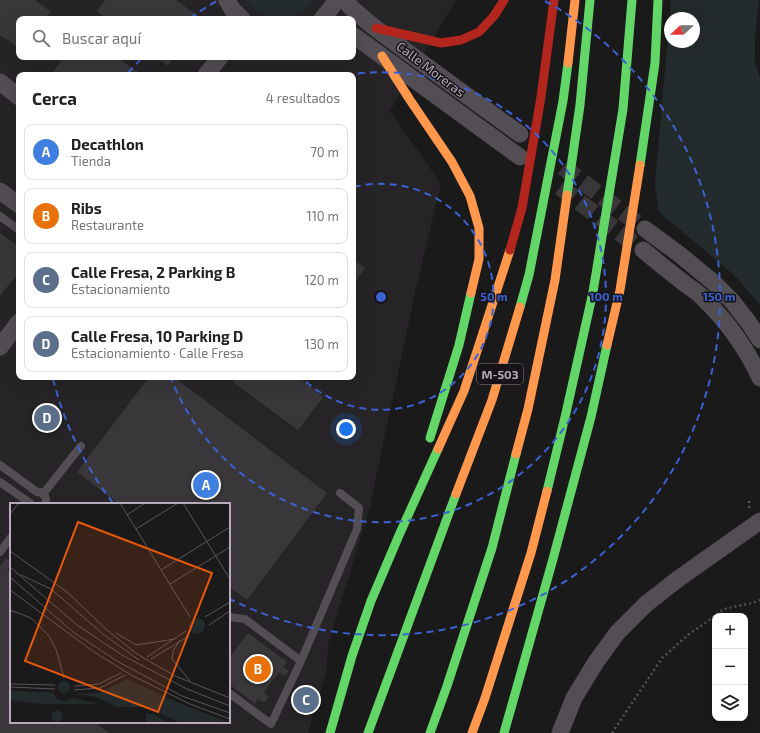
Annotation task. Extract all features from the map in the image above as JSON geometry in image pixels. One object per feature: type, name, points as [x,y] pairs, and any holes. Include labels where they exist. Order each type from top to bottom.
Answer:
[{"type":"highway","points":[[376,28],[441,43],[461,40],[479,32],[494,16],[504,0]]},
{"type":"highway","points":[[330,733],[352,656],[371,601],[464,392],[505,266],[522,208],[542,97],[554,0]]},
{"type":"highway","name":"M-503","points":[[368,733],[443,528],[492,400],[529,275],[563,101],[575,0]]},
{"type":"highway","points":[[430,733],[492,548],[528,409],[555,280],[580,105],[590,0]]},
{"type":"highway","points":[[472,733],[488,690],[531,553],[568,406],[593,292],[621,116],[632,0]]},
{"type":"highway","points":[[504,733],[592,417],[620,290],[655,64],[658,0]]},
{"type":"highway","points":[[382,56],[452,162],[470,196],[479,228],[479,259],[459,346],[428,446]]},
{"type":"highway","points":[[400,533],[423,460]]},
{"type":"street","points":[[227,0],[232,9],[239,16]]},
{"type":"street","points":[[324,16],[332,7],[335,0]]},
{"type":"street","name":"Calle Moreras","points":[[344,0],[353,10],[376,28],[520,134]]},
{"type":"street","name":"Calle Moreras","points":[[356,37],[520,157]]},
{"type":"street","points":[[208,72],[218,60]]},
{"type":"street","points":[[0,82],[16,95]]},
{"type":"street","points":[[0,191],[16,203]]},
{"type":"street","points":[[645,229],[713,282],[732,301],[760,340]]},
{"type":"street","points":[[643,250],[700,294],[716,310],[736,336],[760,378]]},
{"type":"street","points":[[0,347],[16,326]]},
{"type":"street","points":[[560,733],[574,698],[596,662],[617,633],[646,604],[678,578],[760,521]]},
{"type":"lane","points":[[0,216],[16,228]]},
{"type":"lane","points":[[45,499],[81,446]]},
{"type":"lane","points":[[0,465],[45,499]]},
{"type":"lane","points":[[0,482],[30,503],[32,495],[45,499]]},
{"type":"lane","points":[[230,694],[271,724],[301,661],[357,529],[359,508],[340,492]]},
{"type":"lane","points":[[0,552],[10,538]]},
{"type":"lane","points":[[230,616],[246,619],[301,661]]},
{"type":"path","points":[[612,733],[662,658],[689,634],[724,609],[760,600]]},
{"type":"shaded area","points":[[0,0],[456,0],[390,111],[441,184],[416,288],[370,506],[328,645],[327,668],[308,733],[0,733]]},
{"type":"shaded area","points":[[246,0],[314,0],[307,8],[290,16],[270,16],[253,8]]},
{"type":"shaded area","points":[[671,0],[759,0],[755,36],[755,63],[760,78],[760,305],[734,275],[659,212],[655,185],[667,48],[700,48],[700,12],[670,12]]},
{"type":"building","points":[[0,0],[35,0],[51,12],[48,16],[16,16],[16,46],[0,35]]},
{"type":"building","points":[[105,0],[176,0],[198,16],[103,16],[97,11]]},
{"type":"building","points":[[62,60],[121,60],[138,72],[53,72]]},
{"type":"building","points":[[160,60],[172,60],[168,66]]},
{"type":"building","points":[[0,233],[16,245],[16,276],[0,296]]},
{"type":"building","points":[[356,261],[365,268],[356,281]]},
{"type":"building","points":[[147,380],[178,380],[327,493],[247,600],[230,588],[230,503],[118,503],[77,472]]},
{"type":"building","points":[[235,380],[302,380],[323,397],[298,430],[233,382]]},
{"type":"building","points":[[6,558],[10,562],[7,570],[10,572],[10,723],[95,723],[109,733],[0,733],[0,566]]},
{"type":"building","points":[[248,633],[287,662],[283,667],[289,671],[285,676],[279,672],[264,692],[269,697],[264,703],[258,699],[255,704],[230,685],[230,657]]},
{"type":"tunnel","points":[[563,167],[641,226]]},
{"type":"tunnel","points":[[560,187],[637,246]]},
{"type":"traffic: fast","points":[[567,195],[580,105],[590,0]]},
{"type":"traffic: fast","points":[[547,491],[593,292],[623,109],[632,0]]},
{"type":"traffic: fast","points":[[640,165],[655,63],[658,0]]},
{"type":"traffic: fast","points":[[520,307],[529,275],[563,101],[568,63]]},
{"type":"traffic: fast","points":[[430,438],[459,345],[471,293]]},
{"type":"traffic: fast","points":[[504,733],[591,417],[607,345]]},
{"type":"traffic: fast","points":[[330,733],[352,656],[371,601],[438,449]]},
{"type":"traffic: fast","points":[[430,733],[492,548],[516,454]]},
{"type":"traffic: fast","points":[[368,733],[456,494]]},
{"type":"traffic: slow","points":[[568,63],[575,0]]},
{"type":"traffic: slow","points":[[382,56],[452,162],[470,196],[479,228],[479,259],[471,293]]},
{"type":"traffic: slow","points":[[607,345],[620,290],[640,165]]},
{"type":"traffic: slow","points":[[516,454],[528,409],[555,280],[567,195]]},
{"type":"traffic: slow","points":[[438,449],[464,391],[510,250]]},
{"type":"traffic: slow","points":[[456,494],[492,400],[520,307]]},
{"type":"traffic: slow","points":[[472,733],[485,698],[531,553],[547,491]]},
{"type":"traffic: jam","points":[[376,28],[441,43],[461,40],[479,32],[494,16],[504,0]]},
{"type":"traffic: jam","points":[[510,250],[522,208],[541,97],[554,0]]},
{"type":"place","name":"Calle Fresa, 10 Parking D","points":[[47,418]]},
{"type":"place","name":"Decathlon","points":[[206,485]]},
{"type":"place","name":"Ribs","points":[[258,669]]},
{"type":"place","name":"Calle Fresa, 2 Parking B","points":[[306,700]]}]
